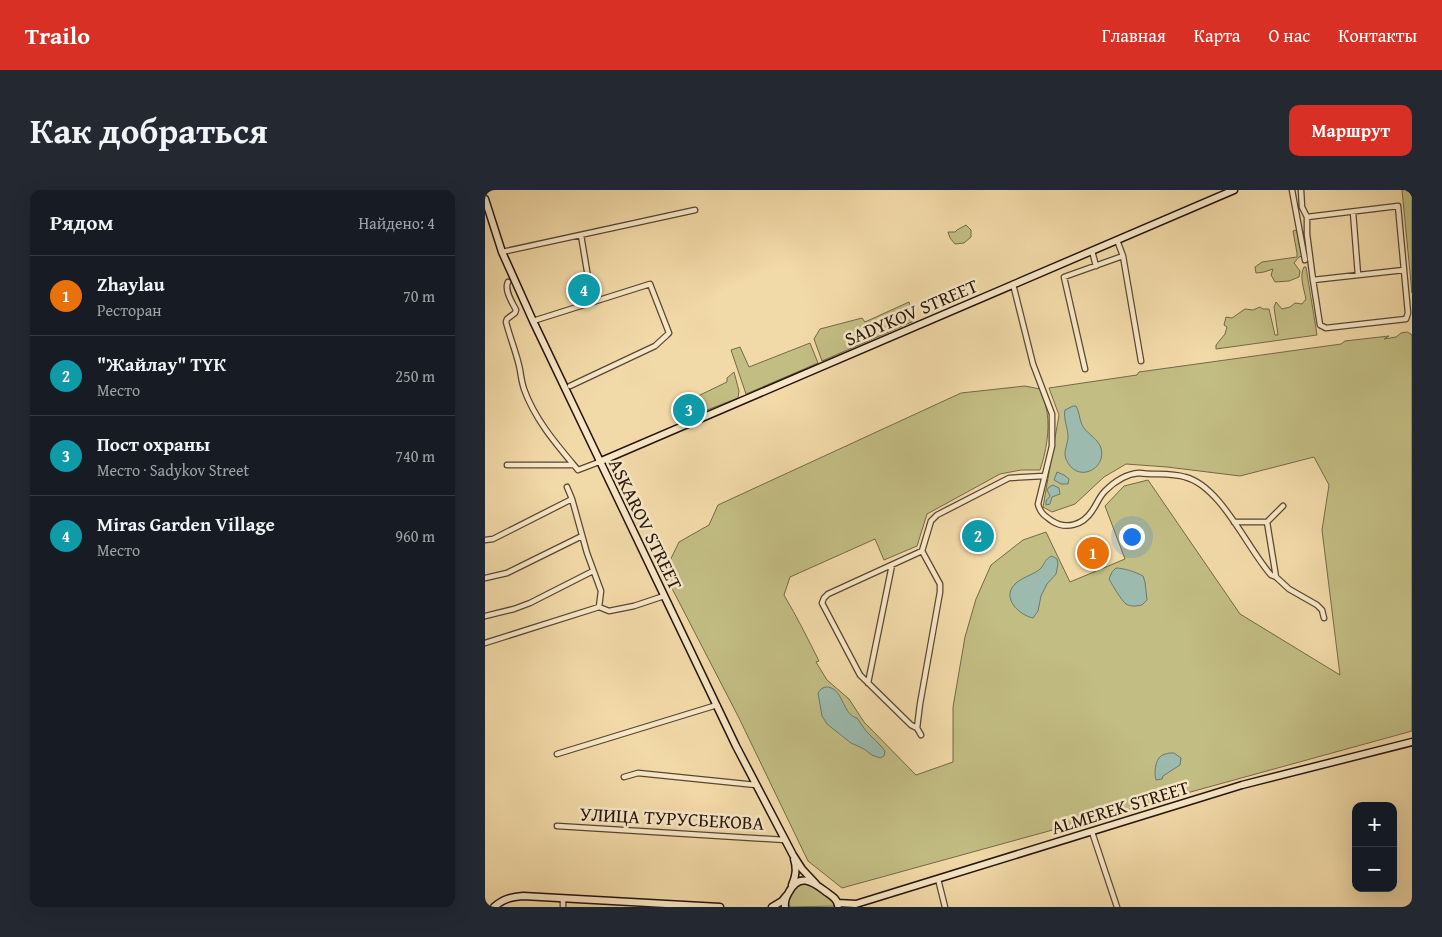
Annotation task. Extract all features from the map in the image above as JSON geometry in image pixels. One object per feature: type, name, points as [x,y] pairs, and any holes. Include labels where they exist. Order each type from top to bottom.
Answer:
[{"type":"street","name":"SADYKOV STREET","points":[[599,462],[1234,190]]},
{"type":"street","points":[[1292,190],[1305,260]]},
{"type":"street","points":[[1301,190],[1302,207],[1307,217],[1307,234],[1313,280],[1322,327],[1404,320],[1408,317],[1398,206],[1307,217]]},
{"type":"street","name":"ASKAROV STREET","points":[[485,199],[502,252],[533,321],[736,746],[793,855],[802,869],[816,884],[837,900],[838,906]]},
{"type":"street","points":[[502,252],[695,210]]},
{"type":"street","points":[[1353,212],[1359,275]]},
{"type":"street","points":[[581,235],[591,295]]},
{"type":"street","points":[[1117,240],[1123,256],[1141,361]]},
{"type":"street","points":[[1092,250],[1097,266]]},
{"type":"street","points":[[1085,369],[1064,277],[1123,256]]},
{"type":"street","points":[[1313,280],[1404,270]]},
{"type":"street","points":[[508,282],[506,289],[516,310],[506,322],[524,391],[545,429],[578,470],[599,462]]},
{"type":"street","points":[[533,321],[650,284],[669,333],[655,346],[570,386]]},
{"type":"street","points":[[1013,284],[1033,364],[1052,414],[1052,446],[1038,504],[1042,514],[1056,524],[1075,526],[1093,511],[1106,490],[1126,476],[1139,472],[1185,477],[1197,481],[1210,491],[1271,575],[1276,577],[1289,590],[1317,605],[1322,610],[1324,618]]},
{"type":"street","points":[[507,465],[573,465]]},
{"type":"street","points":[[917,728],[941,592],[940,584],[922,551],[931,521],[937,515],[1009,478],[1044,476]]},
{"type":"street","points":[[567,487],[601,591],[599,607]]},
{"type":"street","points":[[485,540],[493,539],[572,500]]},
{"type":"street","points":[[1234,522],[1267,522],[1283,506]]},
{"type":"street","points":[[1267,522],[1276,577]]},
{"type":"street","points":[[485,578],[507,573],[582,536]]},
{"type":"street","points":[[921,735],[917,728],[911,725],[860,675],[822,603],[828,594],[922,551]]},
{"type":"street","points":[[868,683],[892,565]]},
{"type":"street","points":[[485,616],[530,603],[593,571]]},
{"type":"street","points":[[485,643],[599,607],[609,611],[634,606],[664,596]]},
{"type":"street","points":[[557,754],[717,705]]},
{"type":"street","name":"ALMEREK STREET","points":[[838,906],[857,904],[1242,785],[1412,742]]},
{"type":"street","name":"УЛИЦА ТУРУСБЕКОВА","points":[[624,777],[638,773],[756,785]]},
{"type":"street","name":"УЛИЦА ТУРУСБЕКОВА","points":[[557,826],[785,840]]},
{"type":"street","points":[[1093,832],[1117,907]]},
{"type":"street","points":[[772,907],[782,901],[788,894],[795,878],[796,868],[793,855]]},
{"type":"street","points":[[938,879],[945,907]]},
{"type":"street","points":[[785,907],[784,901],[792,886],[799,881],[808,880],[816,884]]},
{"type":"street","points":[[494,907],[510,897],[523,896],[720,907]]},
{"type":"street","points":[[563,899],[563,907]]},
{"type":"shaded area","points":[[1402,190],[1412,190],[1412,293]]},
{"type":"shaded area","points":[[966,225],[971,230],[971,237],[964,243],[955,244],[948,232],[955,232]]},
{"type":"shaded area","points":[[1295,230],[1302,256],[1294,263],[1300,271],[1299,277],[1289,281],[1275,282],[1271,275],[1273,269],[1256,273],[1255,267],[1262,262],[1297,257],[1293,231]]},
{"type":"shaded area","points":[[1304,267],[1306,267],[1317,335],[1216,349],[1216,345],[1225,334],[1227,327],[1224,325],[1226,317],[1232,318],[1245,309],[1253,310],[1260,307],[1269,309],[1275,335],[1278,335],[1274,307],[1276,302],[1282,309],[1290,307],[1295,303],[1302,304],[1306,299],[1302,278]]},
{"type":"shaded area","points":[[909,302],[914,321],[822,361],[814,339],[820,329],[862,318],[865,322]]},
{"type":"shaded area","points":[[1407,332],[1412,336],[1412,731],[842,888],[808,861],[739,718],[664,573],[679,542],[709,525],[718,505],[961,393],[1025,386],[1040,389],[1048,419],[1048,434],[1040,470],[1021,470],[1000,474],[927,514],[917,546],[884,560],[875,539],[790,577],[784,595],[819,661],[816,662],[827,680],[849,699],[864,722],[916,775],[953,762],[953,707],[965,637],[976,599],[991,565],[1023,540],[1046,532],[1070,582],[1125,559],[1105,506],[1124,486],[1148,480],[1240,614],[1340,675],[1322,530],[1329,485],[1314,457],[1240,476],[1126,464],[1104,477],[1075,504],[1052,512],[1043,507],[1059,415],[1049,388],[1137,375],[1139,372],[1389,336],[1384,339],[1396,337],[1401,333]]},
{"type":"shaded area","points":[[810,343],[818,363],[746,394],[731,350],[740,347],[749,367]]},
{"type":"shaded area","points":[[734,372],[739,391],[738,398],[702,412],[698,396],[727,382],[727,378]]},
{"type":"shaded area","points":[[1076,406],[1084,428],[1098,442],[1101,448],[1102,456],[1099,463],[1089,471],[1077,471],[1071,467],[1065,456],[1068,437],[1065,410]]},
{"type":"shaded area","points":[[1057,472],[1069,479],[1068,484],[1061,484],[1054,480]]},
{"type":"shaded area","points":[[1053,485],[1059,488],[1060,494],[1052,497],[1050,504],[1046,505],[1046,501],[1050,496],[1047,490]]},
{"type":"shaded area","points":[[1052,556],[1057,559],[1056,574],[1047,584],[1041,596],[1038,611],[1033,618],[1017,610],[1013,605],[1010,595],[1011,589],[1017,582],[1039,570],[1047,559]]},
{"type":"shaded area","points":[[1116,568],[1143,576],[1147,600],[1142,605],[1128,605],[1119,596],[1109,579]]},
{"type":"shaded area","points":[[825,687],[836,691],[848,711],[857,718],[866,731],[885,751],[884,756],[880,758],[872,755],[851,743],[827,724],[822,716],[818,693]]},
{"type":"shaded area","points":[[1174,753],[1181,758],[1180,765],[1163,776],[1162,779],[1156,780],[1157,761],[1162,755]]},
{"type":"shaded area","points":[[808,882],[834,900],[834,906],[790,907],[787,901],[795,888],[800,884]]},
{"type":"place","name":"Miras Garden Village","points":[[584,290]]},
{"type":"place","name":"Пост охраны","points":[[689,410]]},
{"type":"place","name":"\"Жайлау\" ТҮК","points":[[978,536]]},
{"type":"place","name":"Zhaylau","points":[[1093,553]]}]
